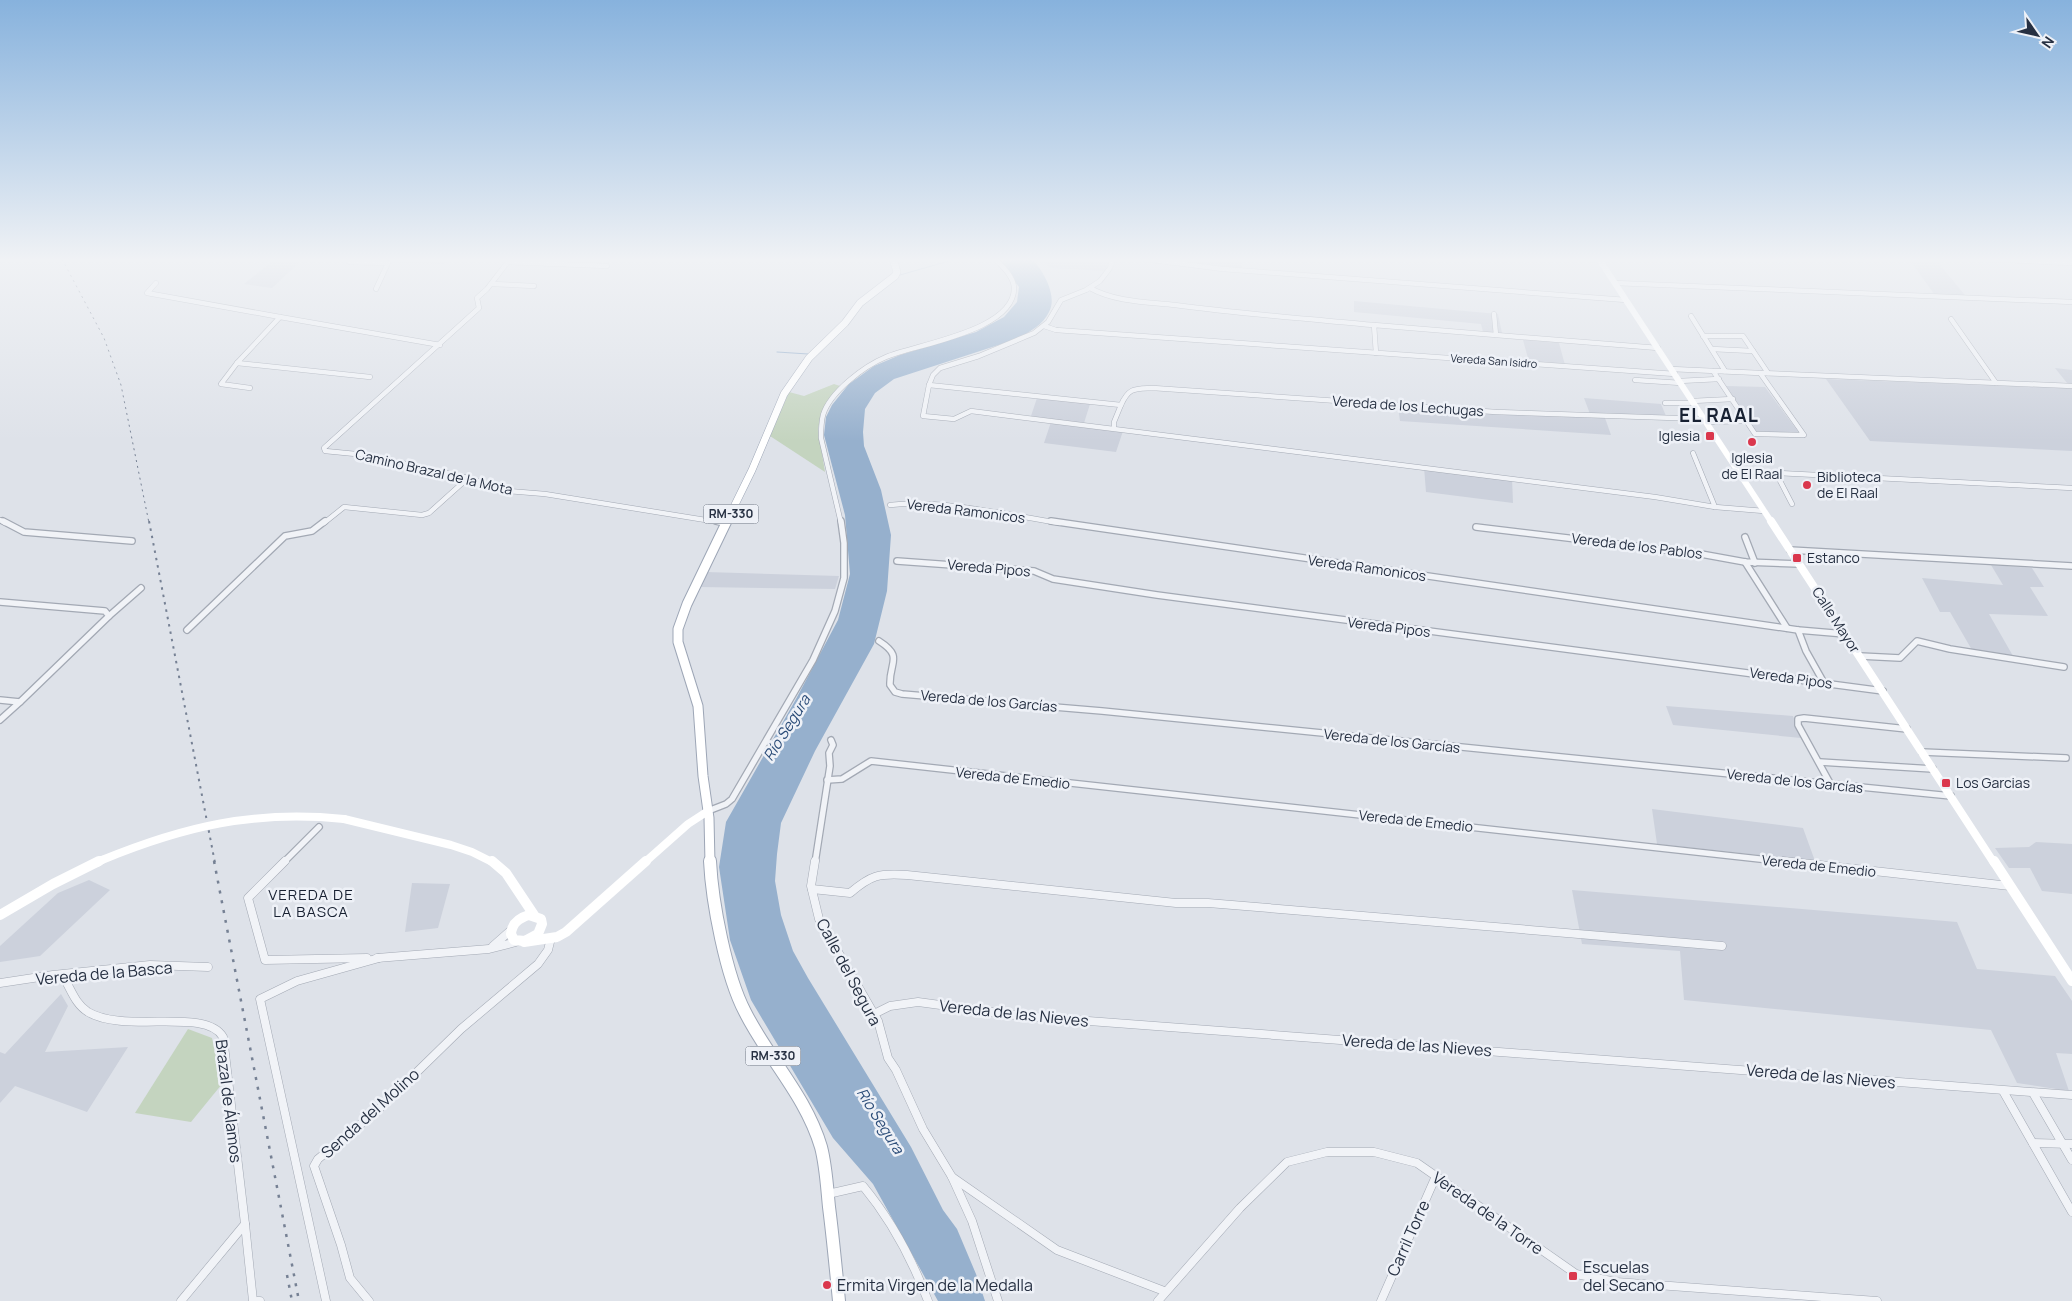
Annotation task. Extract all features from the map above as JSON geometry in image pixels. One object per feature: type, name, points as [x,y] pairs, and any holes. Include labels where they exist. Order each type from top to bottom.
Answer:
[{"type":"main road","name":"RM-330","points":[[839,1301],[821,1147],[811,1121],[788,1079],[750,1022],[736,992],[721,932],[711,883],[708,811],[703,776],[698,706],[677,634],[687,604],[752,470],[787,390],[809,358],[847,320]]},
{"type":"main road","name":"Calle Mayor","points":[[1639,320],[2072,982]]},
{"type":"main road","points":[[521,899],[513,925],[512,938],[525,942],[551,938],[571,928],[688,824],[708,811]]},
{"type":"main road","points":[[0,915],[53,884],[102,860],[180,831],[236,819],[293,814],[344,820],[448,844],[478,854],[494,863],[508,875],[521,899],[534,915],[540,919],[542,927],[551,938]]},
{"type":"main road","points":[[513,925],[525,916],[534,915]]},
{"type":"main road","points":[[525,942],[537,935],[542,927]]},
{"type":"street","points":[[250,388],[221,384],[237,363],[277,320]]},
{"type":"street","points":[[296,320],[440,345]]},
{"type":"street","name":"Camino Brazal de la Mota","points":[[467,320],[324,448],[324,451],[366,455],[468,478],[508,491],[545,494],[726,523]]},
{"type":"street","points":[[708,811],[726,804],[732,799],[814,660],[835,611],[844,577],[843,533],[820,433],[822,415],[839,391],[858,373],[887,357],[970,331],[993,320]]},
{"type":"street","points":[[1049,320],[1044,326],[1015,342],[940,368],[933,375],[929,385],[923,416],[954,419],[971,411],[1715,507],[1764,511]]},
{"type":"street","points":[[1315,320],[1658,348]]},
{"type":"street","points":[[1495,320],[1496,335]]},
{"type":"street","points":[[1693,320],[1725,371]]},
{"type":"street","points":[[1952,320],[1996,383]]},
{"type":"street","points":[[1374,325],[1376,353]]},
{"type":"street","name":"Vereda San Isidro","points":[[1044,326],[1056,330],[1676,377]]},
{"type":"street","points":[[1703,336],[1743,336],[1768,373]]},
{"type":"street","points":[[1712,349],[1753,351]]},
{"type":"street","points":[[237,363],[370,377]]},
{"type":"street","points":[[1635,380],[1676,377],[1713,370],[2072,386]]},
{"type":"street","points":[[1713,370],[1755,434],[1804,436],[1760,373]]},
{"type":"street","points":[[1676,377],[1719,379]]},
{"type":"street","points":[[929,385],[1121,405],[1114,422],[1114,428]]},
{"type":"street","name":"Vereda de los Lechugas","points":[[1121,405],[1126,394],[1133,389],[1153,388],[1496,412],[1705,420]]},
{"type":"street","points":[[1665,403],[1733,399]]},
{"type":"street","points":[[1705,420],[1747,421]]},
{"type":"street","points":[[1693,453],[1715,507]]},
{"type":"street","points":[[1738,471],[2072,488]]},
{"type":"street","points":[[1776,473],[1792,504]]},
{"type":"street","points":[[187,630],[285,536],[316,530],[344,507],[429,513],[468,478]]},
{"type":"street","name":"Vereda Ramonicos","points":[[890,505],[909,502],[938,505],[1798,630],[1845,634]]},
{"type":"street","points":[[0,520],[24,532],[132,541]]},
{"type":"street","name":"Vereda de los Pablos","points":[[1476,527],[1701,554],[1745,562],[1799,564]]},
{"type":"street","points":[[1745,537],[1755,563]]},
{"type":"street","points":[[1790,550],[2072,566]]},
{"type":"street","name":"Vereda Pipos","points":[[897,561],[1034,571],[1053,579],[1363,624],[1882,691]]},
{"type":"street","points":[[1745,562],[1787,628]]},
{"type":"street","points":[[0,720],[141,588]]},
{"type":"street","points":[[0,602],[105,611],[109,616]]},
{"type":"street","points":[[1798,630],[1806,651],[1824,683]]},
{"type":"street","name":"Vereda de los Garcías","points":[[879,641],[890,648],[895,658],[888,682],[889,686],[896,693],[902,694],[1065,707],[1951,796]]},
{"type":"street","points":[[1860,656],[1900,658],[1917,641],[1950,649],[2064,667]]},
{"type":"street","points":[[0,700],[20,702]]},
{"type":"street","points":[[1831,785],[1798,725],[1798,719],[1804,718],[1907,729]]},
{"type":"street","name":"Calle del Segura","points":[[830,740],[833,745],[830,753],[816,848],[812,889],[819,919],[878,1021],[888,1058],[896,1070],[924,1129],[952,1177],[972,1221],[998,1301]]},
{"type":"street","points":[[1922,752],[2066,758]]},
{"type":"street","name":"Vereda de Emedio","points":[[827,780],[842,780],[865,763],[880,762],[2010,886]]},
{"type":"street","points":[[1820,762],[1933,769]]},
{"type":"street","points":[[319,828],[248,898],[266,960],[379,958],[489,949],[525,942],[539,942],[543,947],[542,957],[538,964]]},
{"type":"street","points":[[812,889],[850,893],[868,878],[884,875],[906,875],[1176,903],[1218,904],[1722,946]]},
{"type":"street","points":[[489,949],[513,925]]},
{"type":"street","name":"Senda del Molino","points":[[370,1301],[358,1290],[350,1278],[341,1245],[314,1166],[318,1159],[378,1110],[461,1029],[538,964],[548,950],[551,938]]},
{"type":"street","points":[[326,1301],[260,999],[297,981],[379,958]]},
{"type":"street","name":"Vereda de la Basca","points":[[0,983],[62,974],[150,966],[208,967]]},
{"type":"street","name":"Brazal de Álamos","points":[[62,974],[68,982],[75,1000],[83,1008],[111,1021],[197,1022],[206,1023],[221,1033],[245,1224]]},
{"type":"street","name":"Vereda de las Nieves","points":[[874,1014],[890,1006],[918,1002],[1022,1016],[2072,1095]]},
{"type":"street","points":[[2003,1091],[2072,1212]]},
{"type":"street","points":[[2033,1093],[2072,1160]]},
{"type":"street","points":[[2033,1143],[2072,1144]]},
{"type":"street","name":"Vereda de la Torre","points":[[1158,1301],[1240,1208],[1287,1162],[1327,1152],[1374,1152],[1417,1163],[1576,1274],[1616,1282],[1877,1301]]},
{"type":"street","name":"Carril Torre","points":[[1381,1301],[1436,1176]]},
{"type":"street","points":[[952,1177],[1057,1250],[1164,1292]]},
{"type":"street","points":[[828,1194],[863,1186],[904,1242],[916,1266],[928,1301]]},
{"type":"street","points":[[181,1301],[245,1224]]},
{"type":"street","points":[[245,1224],[253,1301]]},
{"type":"shaded area","points":[[1436,320],[1499,320],[1502,333],[1483,332],[1481,324]]},
{"type":"shaded area","points":[[1523,340],[1559,343],[1565,365],[1529,362]]},
{"type":"shaded area","points":[[2055,368],[2072,370],[2072,451],[1870,441],[1826,379],[2071,388]]},
{"type":"shaded area","points":[[1726,386],[1765,387],[1800,434],[1755,431]]},
{"type":"shaded area","points":[[1037,398],[1090,404],[1084,423],[1123,431],[1116,452],[1044,443],[1051,422],[1030,419]]},
{"type":"shaded area","points":[[1584,398],[1661,404],[1666,416],[1590,414]]},
{"type":"shaded area","points":[[1398,407],[1605,418],[1611,435],[1400,421]]},
{"type":"shaded area","points":[[1424,467],[1512,478],[1513,503],[1426,492]]},
{"type":"shaded area","points":[[1991,565],[2032,568],[2044,587],[2030,587],[2048,616],[1989,614],[2013,656],[1972,650],[1950,612],[1940,612],[1922,578],[2003,585]]},
{"type":"shaded area","points":[[706,572],[839,576],[835,589],[699,587]]},
{"type":"shaded area","points":[[1666,706],[1793,716],[1801,738],[1673,725]]},
{"type":"shaded area","points":[[1652,809],[1803,828],[1815,861],[1657,844]]},
{"type":"shaded area","points":[[2036,842],[2072,844],[2072,894],[2042,891],[2030,868],[2009,868],[1995,848],[2029,847]]},
{"type":"shaded area","points":[[89,880],[110,890],[40,956],[0,962],[0,946],[58,893]]},
{"type":"shaded area","points":[[412,883],[450,884],[438,928],[405,932]]},
{"type":"shaded area","points":[[1572,890],[1957,922],[1977,969],[2055,976],[2072,1001],[2072,1054],[2056,1053],[2069,1091],[2017,1083],[1991,1030],[1684,1000],[1680,951],[1582,944]]},
{"type":"shaded area","points":[[61,994],[68,1006],[45,1052],[128,1047],[87,1112],[15,1086],[0,1103],[0,1052],[5,1054]]},
{"type":"green space","points":[[834,384],[840,386],[822,412],[818,429],[825,472],[770,436],[789,392],[804,396]]},
{"type":"green space","points":[[188,1029],[212,1038],[222,1084],[191,1122],[135,1113]]},
{"type":"water","name":"Río Segura","points":[[999,320],[1044,320],[1035,328],[1017,339],[894,379],[875,393],[865,409],[864,446],[881,490],[891,535],[887,591],[874,644],[815,751],[781,823],[775,881],[781,915],[793,951],[911,1147],[943,1210],[957,1229],[985,1301],[938,1301],[873,1184],[833,1138],[751,1000],[730,940],[719,867],[726,822],[796,699],[838,620],[850,574],[845,515],[824,435],[826,417],[832,405],[849,384],[874,366],[900,355],[976,332]]},
{"type":"waterway","points":[[777,352],[808,354]]},
{"type":"railway","points":[[94,320],[104,338],[121,385],[149,523]]},
{"type":"railway","points":[[149,521],[215,863]]},
{"type":"railway","points":[[214,861],[299,1301]]},
{"type":"railway","points":[[287,1275],[292,1301]]},
{"type":"place","name":"Iglesia","points":[[1710,436]]},
{"type":"place","name":"Iglesia de El Raal","points":[[1752,442]]},
{"type":"place","name":"Biblioteca de El Raal","points":[[1807,485]]},
{"type":"place","name":"Estanco","points":[[1797,558]]},
{"type":"place","name":"Los Garcias","points":[[1946,783]]},
{"type":"place","name":"Escuelas del Secano","points":[[1573,1276]]},
{"type":"place","name":"Ermita Virgen de la Medalla","points":[[827,1285]]},
{"type":"district","name":"EL RAAL","points":[[1719,415]]},
{"type":"district","name":"VEREDA DE LA BASCA","points":[[311,904]]}]
